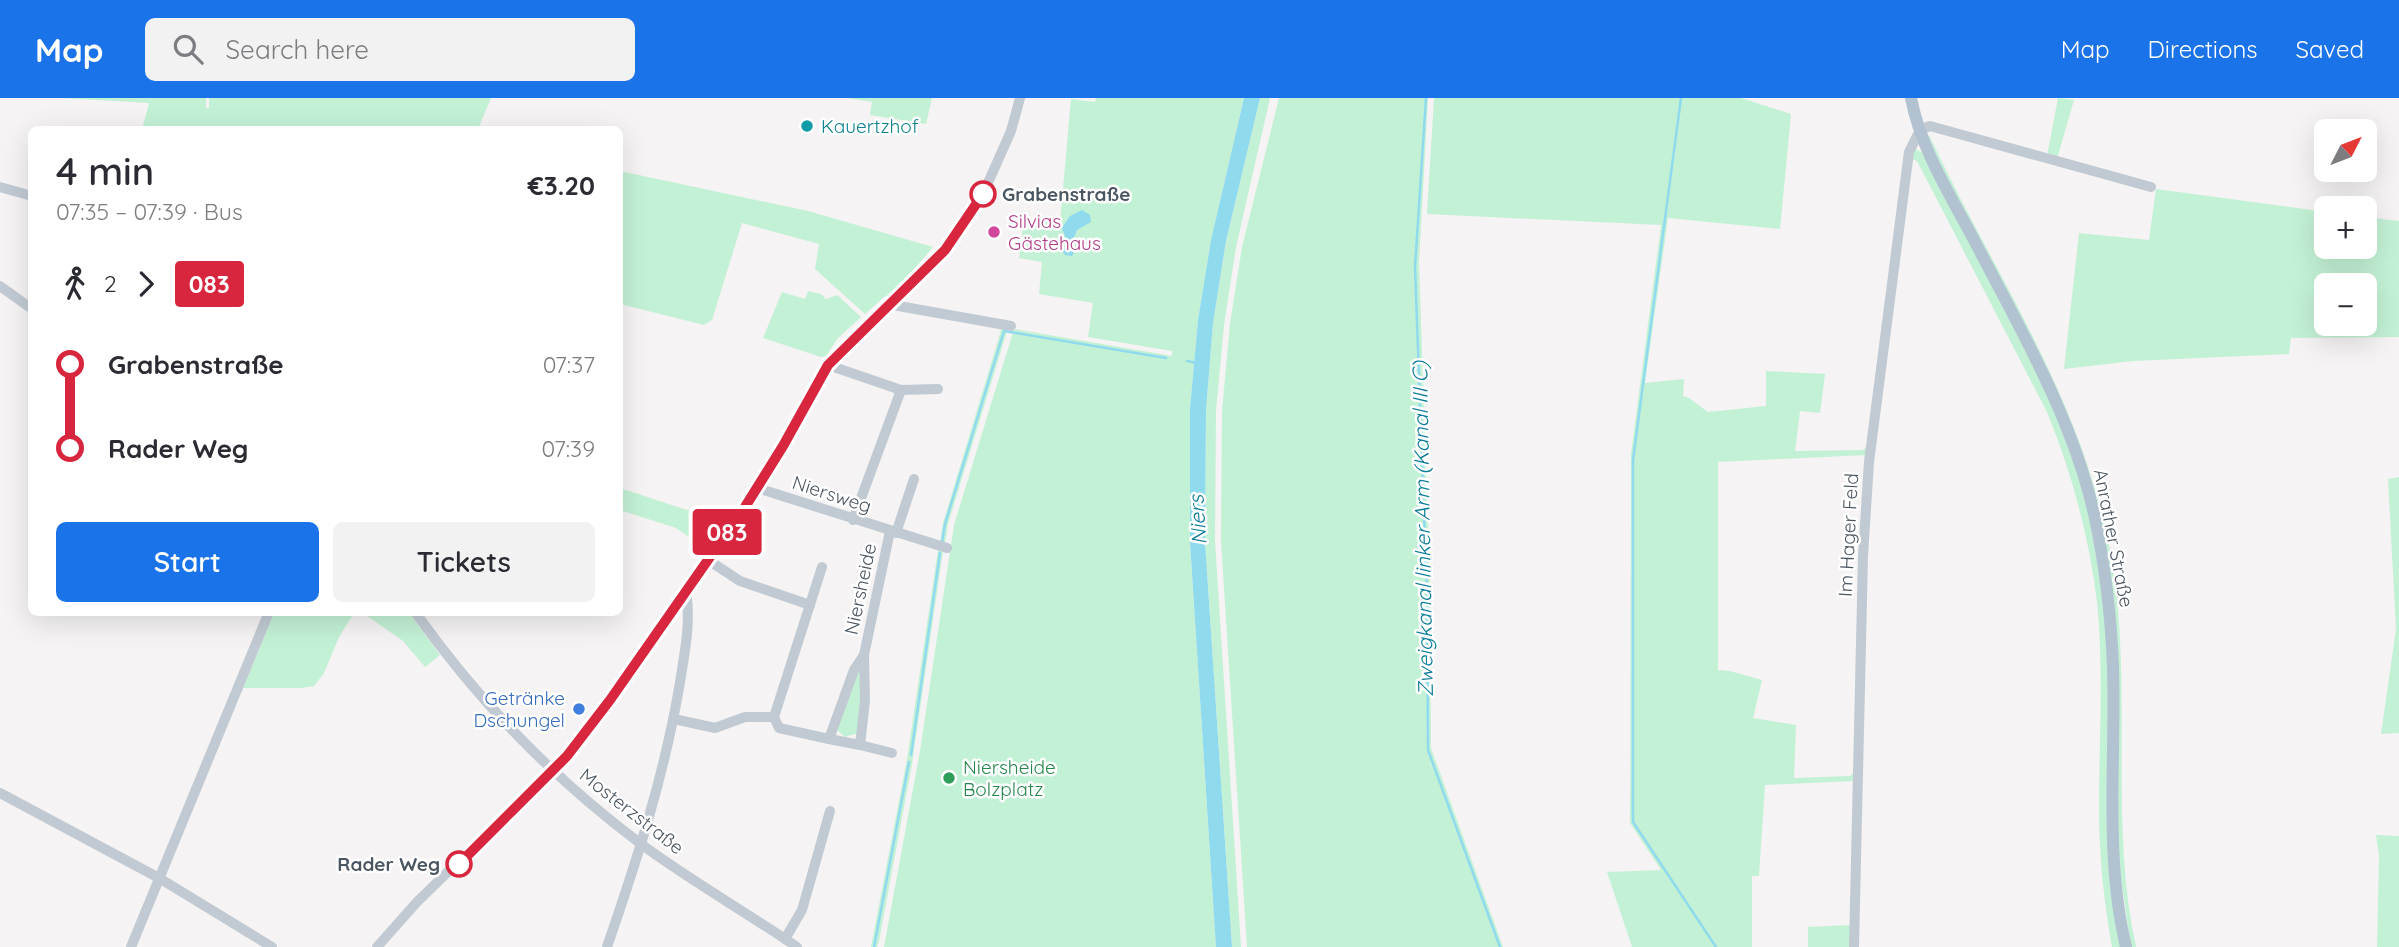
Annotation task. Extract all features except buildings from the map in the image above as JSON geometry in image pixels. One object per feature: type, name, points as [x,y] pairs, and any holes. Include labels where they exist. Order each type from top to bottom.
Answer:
[{"type":"main road","name":"Anrather Straße","points":[[1912,98],[1931,160],[2040,367],[2077,452],[2094,514],[2109,594],[2113,668],[2115,869],[2126,947]]},
{"type":"street","points":[[377,947],[417,902],[552,772],[610,700],[757,488],[828,365],[945,250],[979,203],[1011,131],[1020,98]]},
{"type":"street","points":[[1920,131],[1930,126],[2151,187]]},
{"type":"street","name":"Im Hager Feld","points":[[1854,947],[1863,555],[1869,462],[1909,152],[1920,131]]},
{"type":"street","points":[[0,187],[28,195]]},
{"type":"street","points":[[0,286],[28,305]]},
{"type":"street","points":[[892,305],[1011,326]]},
{"type":"street","points":[[828,365],[901,390],[938,390]]},
{"type":"street","points":[[853,520],[901,390]]},
{"type":"street","points":[[893,532],[914,479]]},
{"type":"street","name":"Niersweg","points":[[757,488],[947,548]]},
{"type":"street","name":"Niersheide","points":[[860,745],[865,701],[864,655],[893,532]]},
{"type":"street","points":[[708,560],[740,581],[810,605]]},
{"type":"street","points":[[822,567],[774,717],[779,728],[892,753]]},
{"type":"street","points":[[607,947],[642,845],[674,719],[690,617],[686,591]]},
{"type":"street","points":[[131,947],[267,616]]},
{"type":"street","name":"Mosterzstraße","points":[[418,616],[495,715],[552,772],[642,845],[797,947]]},
{"type":"street","name":"Niersheide","points":[[829,739],[855,670],[864,655]]},
{"type":"street","points":[[674,719],[715,728],[745,717],[774,717]]},
{"type":"street","points":[[0,793],[159,878],[272,947]]},
{"type":"street","points":[[785,939],[802,910],[830,811]]},
{"type":"green space","points":[[62,98],[206,98],[206,108],[209,108],[209,98],[491,98],[479,126],[143,126],[149,103]]},
{"type":"green space","points":[[846,98],[932,98],[926,124],[870,115],[872,102]]},
{"type":"green space","points":[[1096,98],[1244,98],[1211,240],[1198,320],[1190,408],[1190,542],[1216,947],[884,947],[920,751],[954,525],[1014,329],[1172,356],[1172,351],[1088,337],[1093,303],[1039,294],[1042,262],[1019,258],[1024,219],[1060,222],[1071,99],[1095,102]]},
{"type":"green space","points":[[1260,98],[1270,98],[1236,247],[1224,325],[1216,411],[1215,541],[1241,947],[1232,947],[1205,542],[1206,410],[1213,323],[1226,241]]},
{"type":"green space","points":[[1279,98],[1428,98],[1419,263],[1430,586],[1431,748],[1503,947],[1247,947],[1221,541],[1222,411],[1230,324],[1242,247]]},
{"type":"green space","points":[[1434,98],[1741,98],[1791,114],[1780,229],[1668,218],[1645,383],[1684,379],[1683,396],[1708,412],[1766,406],[1766,371],[1825,374],[1820,413],[1800,411],[1795,451],[1863,450],[1868,446],[1866,455],[1718,462],[1718,670],[1762,680],[1753,718],[1796,725],[1794,778],[1850,776],[1854,772],[1854,781],[1765,785],[1759,876],[1752,876],[1752,947],[1632,947],[1607,872],[1661,870],[1630,823],[1631,454],[1661,225],[1427,214]]},
{"type":"green space","points":[[2058,98],[2074,100],[2057,159],[2047,156]]},
{"type":"green space","points":[[1929,135],[2058,391],[2080,443],[2098,498],[2111,556],[2118,605],[2124,850],[2136,947],[2131,947],[2120,871],[2116,648],[2086,472],[1927,143]]},
{"type":"green space","points":[[1915,149],[1923,153],[2048,394],[2072,454],[2087,506],[2106,610],[2122,947],[2112,947],[2102,879],[2099,827],[2099,628],[2094,577],[2078,506],[2047,412],[1917,161],[1911,159]]},
{"type":"green space","points":[[623,172],[808,211],[933,247],[897,289],[865,314],[815,269],[819,244],[742,223],[712,320],[704,325],[623,305]]},
{"type":"green space","points":[[2156,189],[2314,210],[2314,259],[2377,259],[2377,218],[2399,221],[2399,337],[2291,338],[2289,354],[2133,361],[2064,369],[2079,233],[2149,240]]},
{"type":"green space","points":[[808,291],[821,294],[826,299],[837,295],[861,317],[838,338],[826,356],[821,357],[763,338],[782,292],[805,299]]},
{"type":"green space","points":[[1002,327],[1008,328],[948,524],[945,544],[940,543],[943,523]]},
{"type":"green space","points":[[2399,477],[2399,733],[2381,734],[2396,629],[2388,479]]},
{"type":"green space","points":[[623,489],[696,513],[720,524],[704,547],[676,528],[623,511]]},
{"type":"green space","points":[[938,550],[943,551],[912,764],[879,941],[877,947],[871,947],[907,759]]},
{"type":"green space","points":[[273,616],[352,616],[339,637],[324,673],[314,686],[243,688]]},
{"type":"green space","points":[[367,616],[411,616],[440,655],[425,667],[403,641]]},
{"type":"green space","points":[[858,668],[863,672],[858,733],[845,737],[837,730]]},
{"type":"green space","points":[[2376,835],[2399,836],[2399,947],[2377,947],[2379,856]]},
{"type":"green space","points":[[1851,925],[1851,947],[1808,947],[1808,927]]},
{"type":"water","name":"Niers","points":[[1244,98],[1260,98],[1226,241],[1213,323],[1206,410],[1205,542],[1232,947],[1216,947],[1190,542],[1190,408],[1198,320],[1211,240]]},
{"type":"water","points":[[1082,210],[1090,215],[1091,222],[1077,230],[1072,243],[1075,251],[1072,256],[1065,255],[1062,251],[1066,239],[1062,228],[1070,216]]},
{"type":"waterway","name":"Zweigkanal linker Arm (Kanal III C)","points":[[1426,98],[1415,267],[1427,595],[1428,750],[1500,947]]},
{"type":"waterway","points":[[1681,98],[1633,460],[1633,822],[1716,947]]},
{"type":"waterway","points":[[942,542],[945,524],[1004,331],[1166,358]]},
{"type":"waterway","points":[[1187,361],[1197,363]]},
{"type":"waterway","points":[[911,755],[940,553]]},
{"type":"waterway","points":[[874,947],[909,762]]},
{"type":"bus line","name":"083","points":[[459,864],[567,756],[610,700],[745,507],[828,365],[945,250],[983,194]]},
{"type":"place","name":"Kauertzhof","points":[[807,126]]},
{"type":"place","name":"Grabenstraße","points":[[983,194]]},
{"type":"place","name":"Silvias Gästehaus","points":[[994,232]]},
{"type":"place","name":"Getränke Dschungel","points":[[579,709]]},
{"type":"place","name":"Niersheide Bolzplatz","points":[[949,778]]},
{"type":"place","name":"Rader Weg","points":[[459,864]]}]
